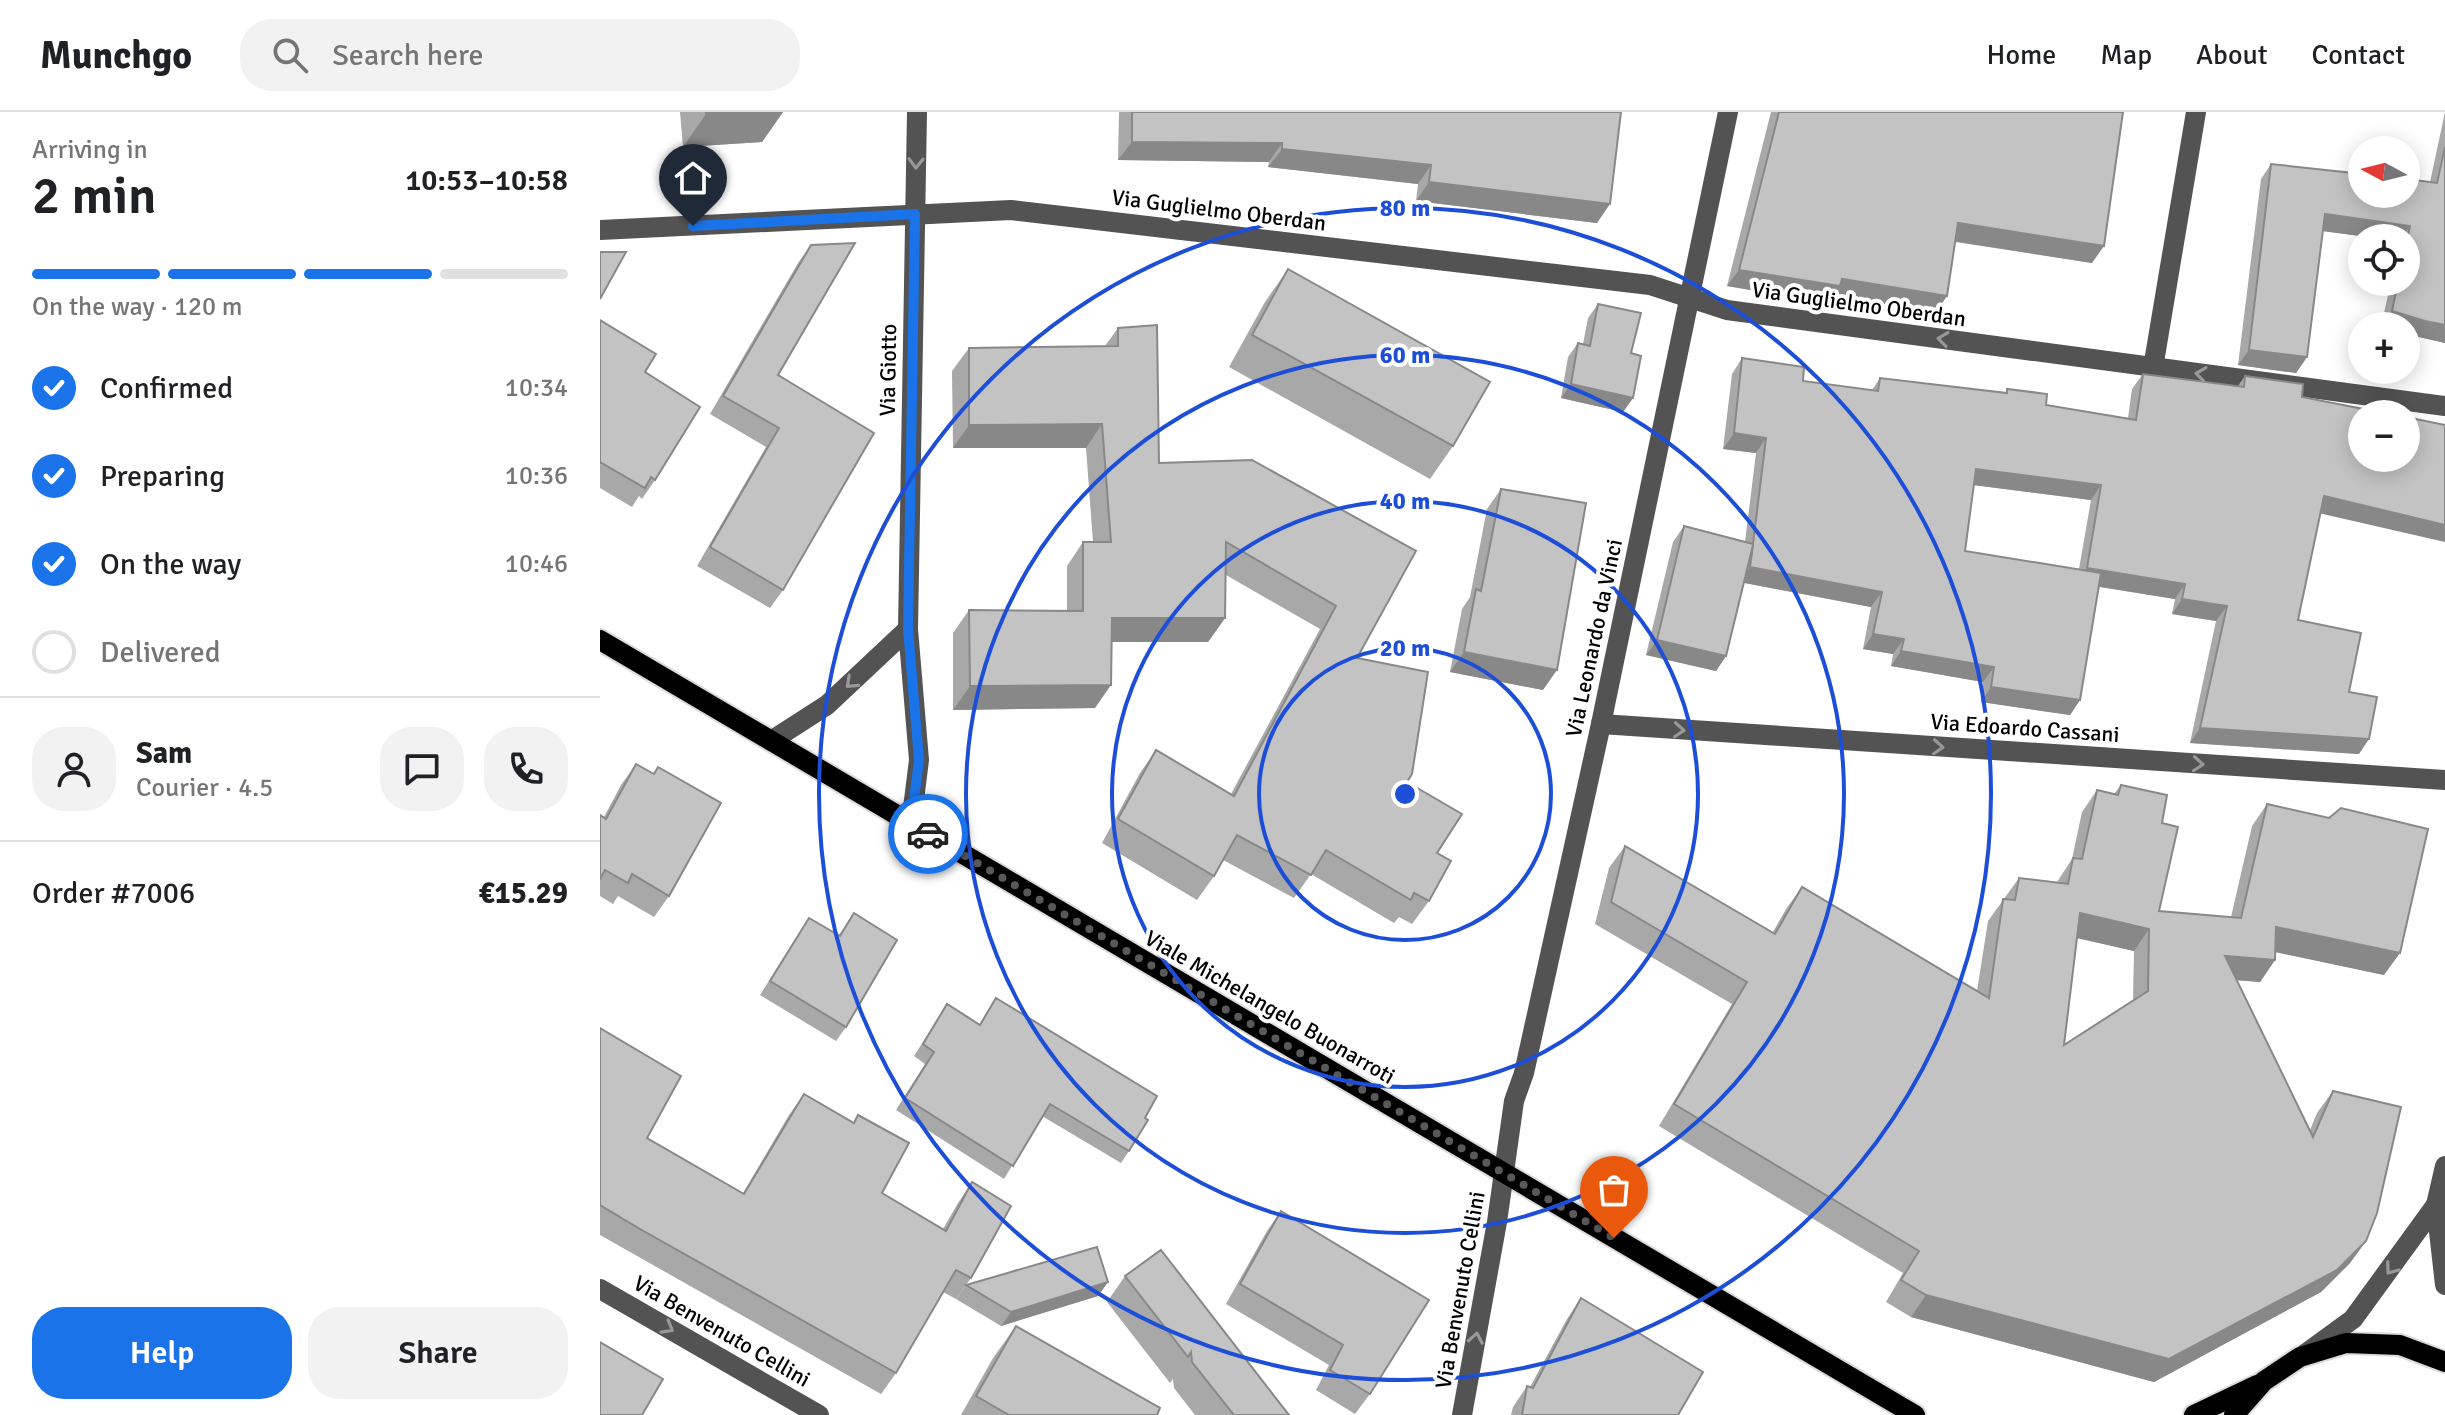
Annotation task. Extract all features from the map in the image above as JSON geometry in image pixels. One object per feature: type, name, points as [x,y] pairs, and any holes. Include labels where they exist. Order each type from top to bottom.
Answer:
[{"type":"main road","name":"Viale Michelangelo Buonarroti","points":[[600,640],[1915,1415]]},
{"type":"main road","points":[[2194,1415],[2264,1381],[2300,1357],[2346,1343],[2400,1345],[2445,1362]]},
{"type":"main road","points":[[2234,1415],[2264,1381]]},
{"type":"street","name":"Via Giotto","points":[[911,824],[919,760],[908,629],[917,112]]},
{"type":"street","name":"Via Leonardo da Vinci","points":[[1505,1173],[1514,1101],[1524,1073],[1601,724],[1728,112]]},
{"type":"street","points":[[2153,368],[2196,112]]},
{"type":"street","name":"Via Guglielmo Oberdan","points":[[600,230],[1011,210],[1650,285],[1727,310],[2445,406]]},
{"type":"street","points":[[771,741],[827,705],[908,629]]},
{"type":"street","name":"Via Edoardo Cassani","points":[[1601,724],[2445,780]]},
{"type":"street","points":[[2445,1166],[2436,1205],[2445,1285]]},
{"type":"street","name":"Via Benvenuto Cellini","points":[[1462,1415],[1505,1173]]},
{"type":"street","points":[[2300,1357],[2353,1319],[2436,1205]]},
{"type":"street","name":"Via Benvenuto Cellini","points":[[600,1289],[819,1415]]},
{"type":"building","points":[[1132,112],[1621,112],[1610,204],[1429,182],[1431,165],[1282,149],[1282,143],[1132,142]]},
{"type":"building","points":[[1779,112],[2123,112],[2104,246],[1958,223],[1947,296],[1842,279],[1840,286],[1739,270]]},
{"type":"building","points":[[2445,147],[2445,325],[2420,319],[2420,312],[2392,311],[2395,296],[2420,296],[2420,224],[2396,224],[2325,214],[2307,357],[2249,350],[2271,164],[2348,172],[2348,208],[2420,208],[2420,181],[2437,183]]},
{"type":"building","points":[[855,243],[778,375],[874,433],[783,590],[710,547],[779,428],[723,396],[811,245]]},
{"type":"building","points":[[600,252],[626,252],[600,299]]},
{"type":"building","points":[[1288,269],[1490,382],[1453,446],[1252,335]]},
{"type":"building","points":[[1598,304],[1641,313],[1631,353],[1641,356],[1633,398],[1571,384],[1578,343],[1590,346]]},
{"type":"building","points":[[600,320],[656,354],[645,372],[700,407],[655,480],[651,477],[645,488],[600,462]]},
{"type":"building","points":[[1157,325],[1159,463],[1252,460],[1416,551],[1357,658],[1428,672],[1412,774],[1407,782],[1462,814],[1437,853],[1451,861],[1429,901],[1414,893],[1411,900],[1326,850],[1311,875],[1237,835],[1214,876],[1118,819],[1156,750],[1234,796],[1336,606],[1226,542],[1225,618],[1112,618],[1111,685],[970,686],[969,610],[1083,611],[1083,542],[1111,542],[1102,424],[969,425],[969,348],[1118,346],[1118,328]]},
{"type":"building","points":[[1742,358],[1804,367],[1803,381],[1878,391],[1880,378],[2007,393],[2007,389],[2047,394],[2046,405],[2136,420],[2143,374],[2244,387],[2245,376],[2303,384],[2302,397],[2348,406],[2348,472],[2420,472],[2420,420],[2445,425],[2445,525],[2324,496],[2298,620],[2361,633],[2349,692],[2377,697],[2369,739],[2200,728],[2227,606],[2182,599],[2185,584],[2087,568],[2101,485],[1976,469],[1965,551],[2101,573],[2080,700],[1991,687],[1994,667],[1901,651],[1904,639],[1873,634],[1882,592],[1750,567],[1753,545],[1726,656],[1657,640],[1684,526],[1753,544],[1766,438],[1734,433]]},
{"type":"building","points":[[1501,489],[1586,503],[1557,670],[1464,652],[1476,589],[1481,591]]},
{"type":"building","points":[[636,764],[654,774],[658,767],[721,803],[669,896],[632,874],[628,883],[605,870],[600,879],[600,815],[606,819]]},
{"type":"building","points":[[2121,785],[2167,795],[2162,823],[2178,827],[2159,911],[2241,918],[2267,804],[2329,818],[2341,808],[2428,829],[2400,953],[2276,927],[2275,960],[2225,956],[2313,1137],[2333,1091],[2401,1107],[2377,1213],[2366,1241],[2337,1270],[2169,1359],[1926,1295],[1901,1280],[1919,1251],[1674,1104],[1747,982],[1611,902],[1625,846],[1775,934],[1802,887],[1989,998],[2003,899],[2015,900],[2019,878],[2068,884],[2073,858],[2082,859],[2097,790],[2118,795]],"holes":[[[2080,913],[2149,929],[2148,991],[2064,1045]]]},
{"type":"building","points":[[854,913],[897,940],[846,1027],[770,981],[809,918],[840,936]]},
{"type":"building","points":[[996,998],[1157,1096],[1145,1118],[1148,1120],[1129,1151],[1050,1104],[1013,1166],[905,1098],[934,1052],[923,1044],[947,1004],[980,1025]]},
{"type":"building","points":[[600,1028],[681,1076],[647,1138],[744,1194],[804,1094],[854,1123],[858,1115],[909,1143],[882,1193],[946,1231],[972,1182],[1011,1206],[971,1278],[956,1270],[896,1373],[600,1205]]},
{"type":"building","points":[[1281,1211],[1429,1300],[1370,1394],[1330,1370],[1343,1345],[1240,1284]]},
{"type":"building","points":[[1097,1247],[1108,1282],[1011,1312],[966,1285]]},
{"type":"building","points":[[1161,1250],[1289,1415],[1234,1415],[1192,1362],[1191,1352],[1188,1357],[1125,1276]]},
{"type":"building","points":[[1581,1298],[1703,1372],[1678,1415],[1522,1415],[1527,1386],[1533,1388]]},
{"type":"building","points":[[1016,1326],[1160,1408],[1157,1415],[1009,1415],[976,1396]]},
{"type":"building","points":[[600,1342],[663,1379],[642,1415],[600,1415]]},
{"type":"way so far","points":[[928,834],[1614,1238]]},
{"type":"route","points":[[693,226],[915,214],[908,629],[919,760],[911,824],[928,834]]}]
